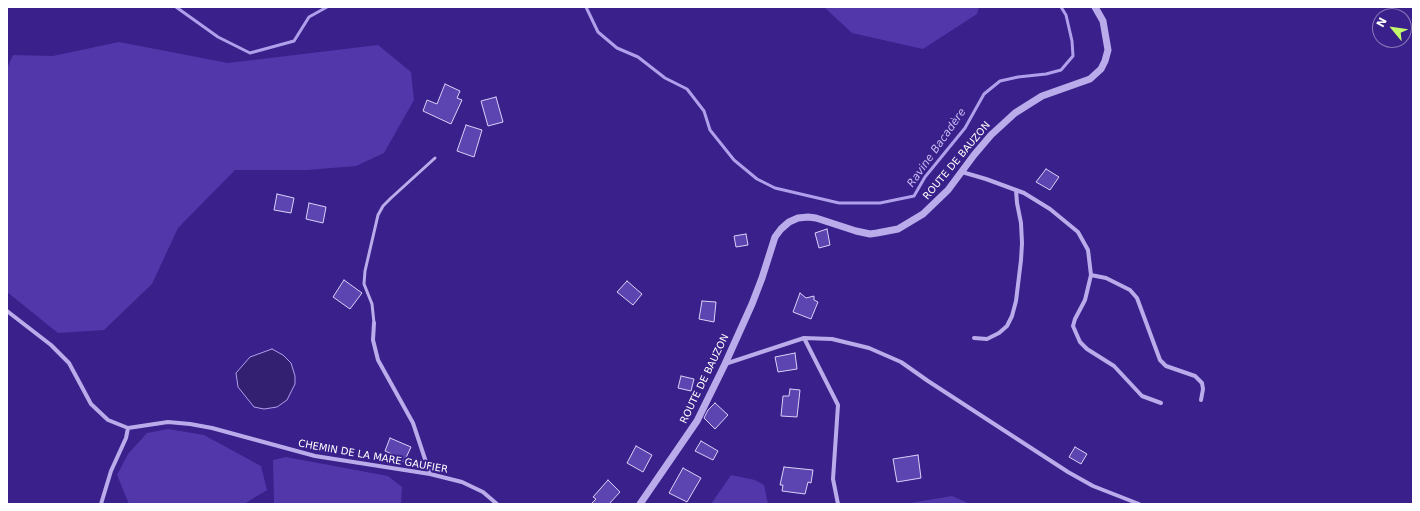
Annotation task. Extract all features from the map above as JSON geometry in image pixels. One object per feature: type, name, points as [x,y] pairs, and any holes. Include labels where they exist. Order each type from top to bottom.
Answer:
[{"type":"street","name":"ROUTE DE BAUZON","points":[[640,504],[697,421],[725,364],[762,278],[775,237],[781,229],[789,222],[798,218],[808,217],[870,234],[887,232],[898,228],[923,214],[948,190],[991,135],[1016,113],[1042,96],[1090,79],[1101,69],[1105,62],[1108,50],[1103,21],[1095,7]]},
{"type":"street","points":[[962,172],[1024,193],[1050,209],[1078,232],[1088,250],[1091,275],[1085,300],[1074,319],[1073,326],[1080,342],[1087,349],[1114,366],[1142,396],[1161,403]]},
{"type":"street","points":[[974,338],[987,338],[999,333],[1007,326],[1012,316],[1016,301],[1021,254],[1021,223],[1016,190]]},
{"type":"street","points":[[1091,275],[1106,278],[1130,290],[1137,298],[1160,360],[1166,366],[1195,376],[1202,383],[1203,389],[1201,400]]},
{"type":"street","points":[[7,311],[51,345],[69,363],[91,404],[108,420],[128,428],[126,438],[111,471],[101,504]]},
{"type":"street","points":[[374,323],[373,340],[378,360],[413,423],[430,474]]},
{"type":"street","points":[[725,364],[804,338],[832,339],[869,348],[902,362],[928,381],[1068,472],[1093,486],[1139,504]]},
{"type":"street","points":[[804,338],[838,406],[833,479],[838,504]]},
{"type":"street","name":"CHEMIN DE LA MARE GAUFIER","points":[[128,428],[168,422],[212,428],[315,456],[430,474],[462,482],[483,492],[497,504]]},
{"type":"lane","points":[[374,323],[372,304],[364,284],[365,271],[378,215],[383,206],[434,158]]},
{"type":"shaded area","points":[[824,7],[979,7],[977,14],[923,49],[852,33]]},
{"type":"shaded area","points":[[119,42],[228,63],[378,45],[411,72],[414,100],[384,153],[356,166],[307,170],[235,170],[178,228],[152,284],[104,330],[58,333],[7,292],[7,68],[13,55],[53,56]]},
{"type":"shaded area","points":[[272,349],[283,355],[291,363],[295,376],[295,384],[287,400],[277,407],[264,409],[254,407],[238,387],[236,373],[250,357]]},
{"type":"shaded area","points":[[168,429],[204,435],[261,466],[267,490],[244,504],[129,504],[117,475],[128,454],[147,433]]},
{"type":"shaded area","points":[[286,457],[388,476],[402,487],[401,504],[274,504],[273,460]]},
{"type":"shaded area","points":[[731,475],[755,480],[764,485],[768,504],[711,504]]},
{"type":"shaded area","points":[[952,496],[970,504],[904,504]]},
{"type":"building","points":[[445,84],[460,91],[457,98],[462,100],[451,124],[423,111],[427,100],[437,104]]},
{"type":"building","points":[[496,97],[503,122],[488,126],[481,101]]},
{"type":"building","points":[[466,125],[482,130],[474,157],[457,151]]},
{"type":"building","points":[[1046,169],[1059,177],[1050,190],[1036,182]]},
{"type":"building","points":[[277,194],[294,198],[291,213],[274,210]]},
{"type":"building","points":[[309,203],[326,207],[323,223],[306,219]]},
{"type":"building","points":[[827,229],[830,245],[819,248],[815,233]]},
{"type":"building","points":[[746,234],[748,245],[736,247],[734,236]]},
{"type":"building","points":[[344,280],[362,293],[350,309],[333,297]]},
{"type":"building","points":[[627,281],[642,294],[633,305],[617,292]]},
{"type":"building","points":[[800,293],[806,298],[814,296],[814,300],[818,302],[811,319],[793,312]]},
{"type":"building","points":[[702,301],[716,302],[714,322],[699,319]]},
{"type":"building","points":[[795,353],[797,369],[778,372],[775,357]]},
{"type":"building","points":[[681,376],[694,379],[691,391],[678,388]]},
{"type":"building","points":[[790,389],[800,390],[797,417],[781,416],[783,396],[789,396]]},
{"type":"building","points":[[715,403],[728,415],[715,429],[704,418],[708,410]]},
{"type":"building","points":[[390,438],[411,447],[404,462],[385,451]]},
{"type":"building","points":[[701,441],[718,451],[713,460],[695,451]]},
{"type":"building","points":[[636,446],[652,455],[643,472],[627,463]]},
{"type":"building","points":[[1075,447],[1087,454],[1081,464],[1069,457]]},
{"type":"building","points":[[918,455],[921,478],[897,482],[893,459]]},
{"type":"building","points":[[784,467],[813,470],[811,483],[808,482],[805,494],[782,491],[783,485],[780,485]]},
{"type":"building","points":[[683,468],[701,478],[687,502],[669,493]]},
{"type":"building","points":[[608,480],[620,492],[609,504],[591,504],[596,499],[593,497]]},
{"type":"waterway","name":"Ravine Bacadère","points":[[176,7],[218,37],[250,53],[294,41],[309,17],[327,7]]},
{"type":"waterway","name":"Ravine Bacadère","points":[[586,7],[598,32],[617,48],[638,57],[665,78],[687,89],[704,111],[710,130],[734,160],[757,179],[775,188],[839,203],[880,203],[914,196],[925,177],[965,128],[984,94],[1000,81],[1018,77],[1046,74],[1061,70],[1073,56],[1072,41],[1066,15],[1061,7]]}]
